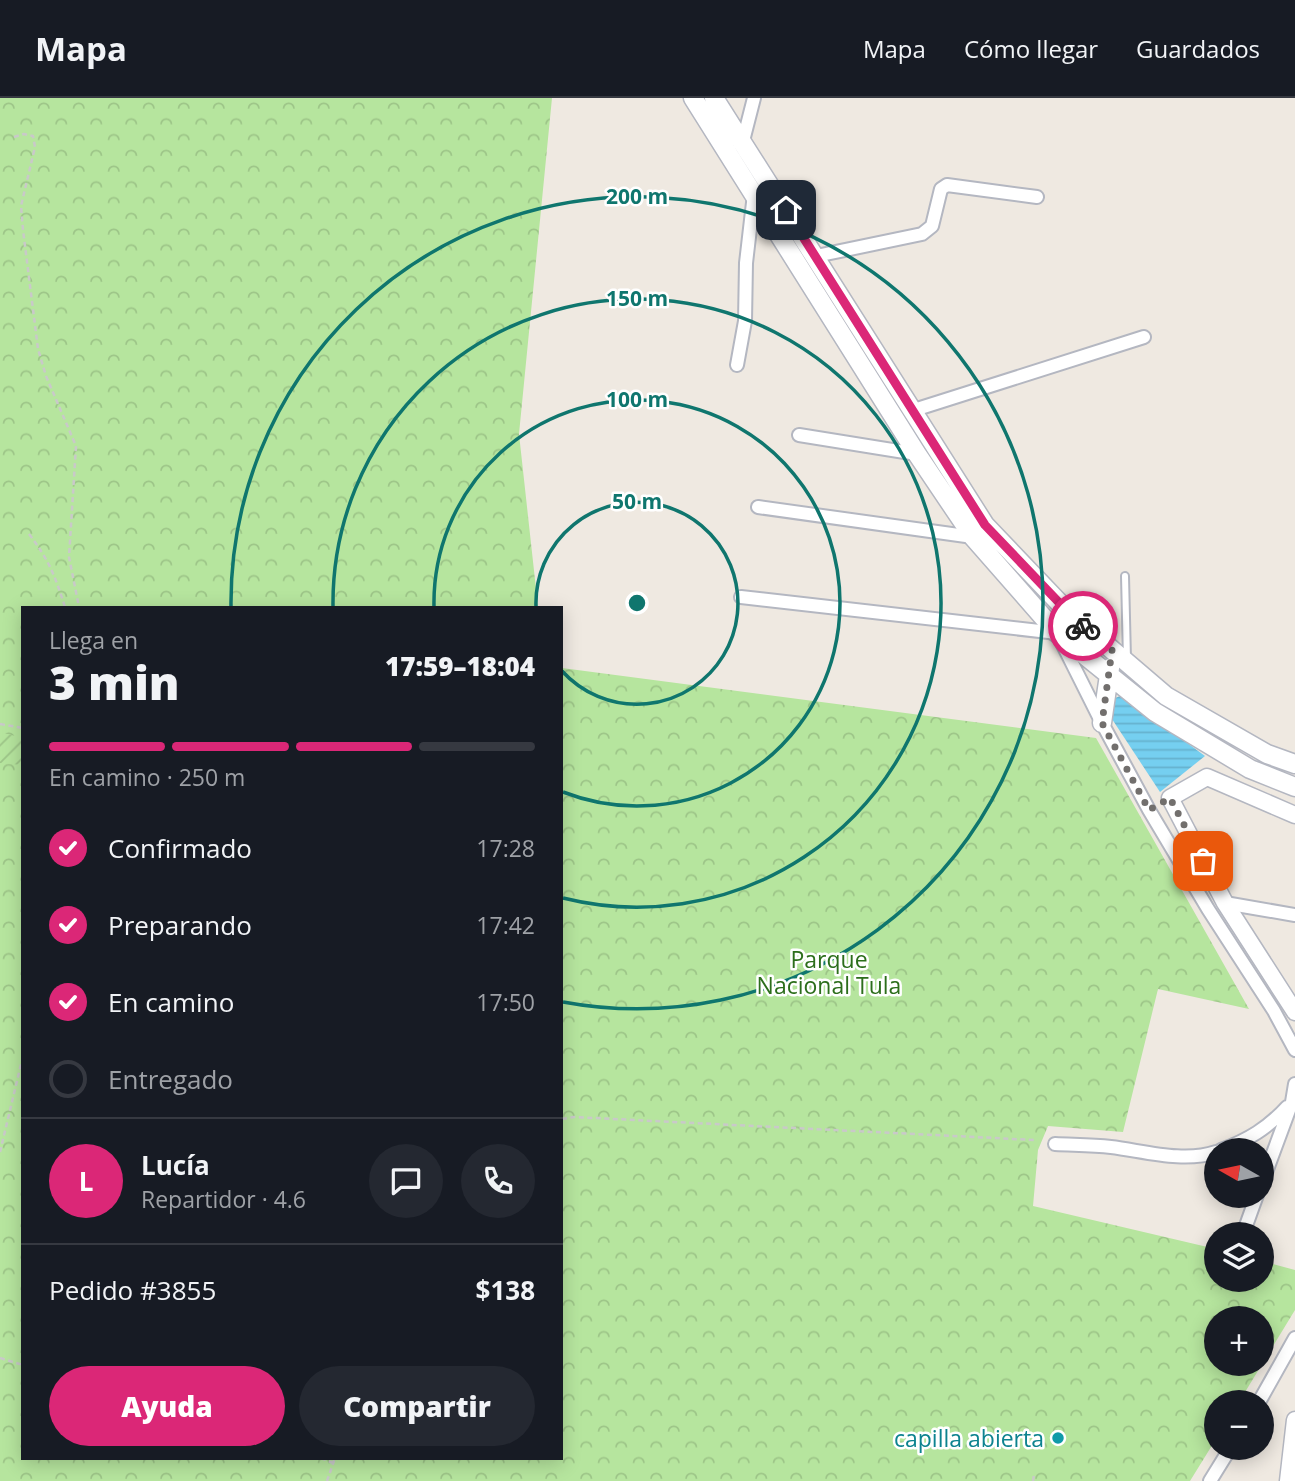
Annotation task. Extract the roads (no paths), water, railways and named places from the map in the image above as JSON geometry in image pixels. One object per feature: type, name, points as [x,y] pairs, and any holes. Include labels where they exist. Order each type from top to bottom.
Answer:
[{"type":"main road","points":[[693,98],[917,454],[973,537],[1057,633],[1154,712],[1250,769],[1295,787]]},
{"type":"main road","points":[[714,98],[985,525],[1069,613],[1166,696],[1267,754],[1295,764]]},
{"type":"main road","points":[[1102,723],[1112,650]]},
{"type":"street","points":[[743,141],[754,98]]},
{"type":"street","points":[[816,256],[922,234],[932,226],[940,189],[947,185],[1037,197]]},
{"type":"street","points":[[737,365],[745,321],[746,263],[754,194]]},
{"type":"street","points":[[914,410],[1144,337]]},
{"type":"street","points":[[799,435],[917,454]]},
{"type":"street","points":[[758,507],[973,537]]},
{"type":"street","points":[[741,597],[1057,633],[1149,810],[1208,909],[1274,1011],[1293,1047],[1295,1063]]},
{"type":"street","points":[[1149,810],[1207,777],[1295,815]]},
{"type":"street","points":[[1170,798],[1226,903],[1289,993],[1295,1012]]},
{"type":"street","points":[[1226,903],[1295,915]]},
{"type":"street","points":[[1274,1150],[1292,1101],[1295,1084]]},
{"type":"street","points":[[1251,1138],[1276,1120],[1292,1101]]},
{"type":"street","points":[[1055,1144],[1172,1155],[1204,1154]]},
{"type":"street","points":[[1266,1390],[1295,1338]]},
{"type":"street","points":[[1288,1481],[1295,1422]]},
{"type":"street","points":[[1210,1481],[1223,1460]]},
{"type":"lane","points":[[1125,576],[1127,664]]},
{"type":"water","points":[[1122,695],[1205,756],[1160,792],[1110,716],[1111,700]]},
{"type":"place","name":"capilla abierta","points":[[1058,1438]]},
{"type":"park label","name":"Parque Nacional Tula","points":[[829,972]]}]
